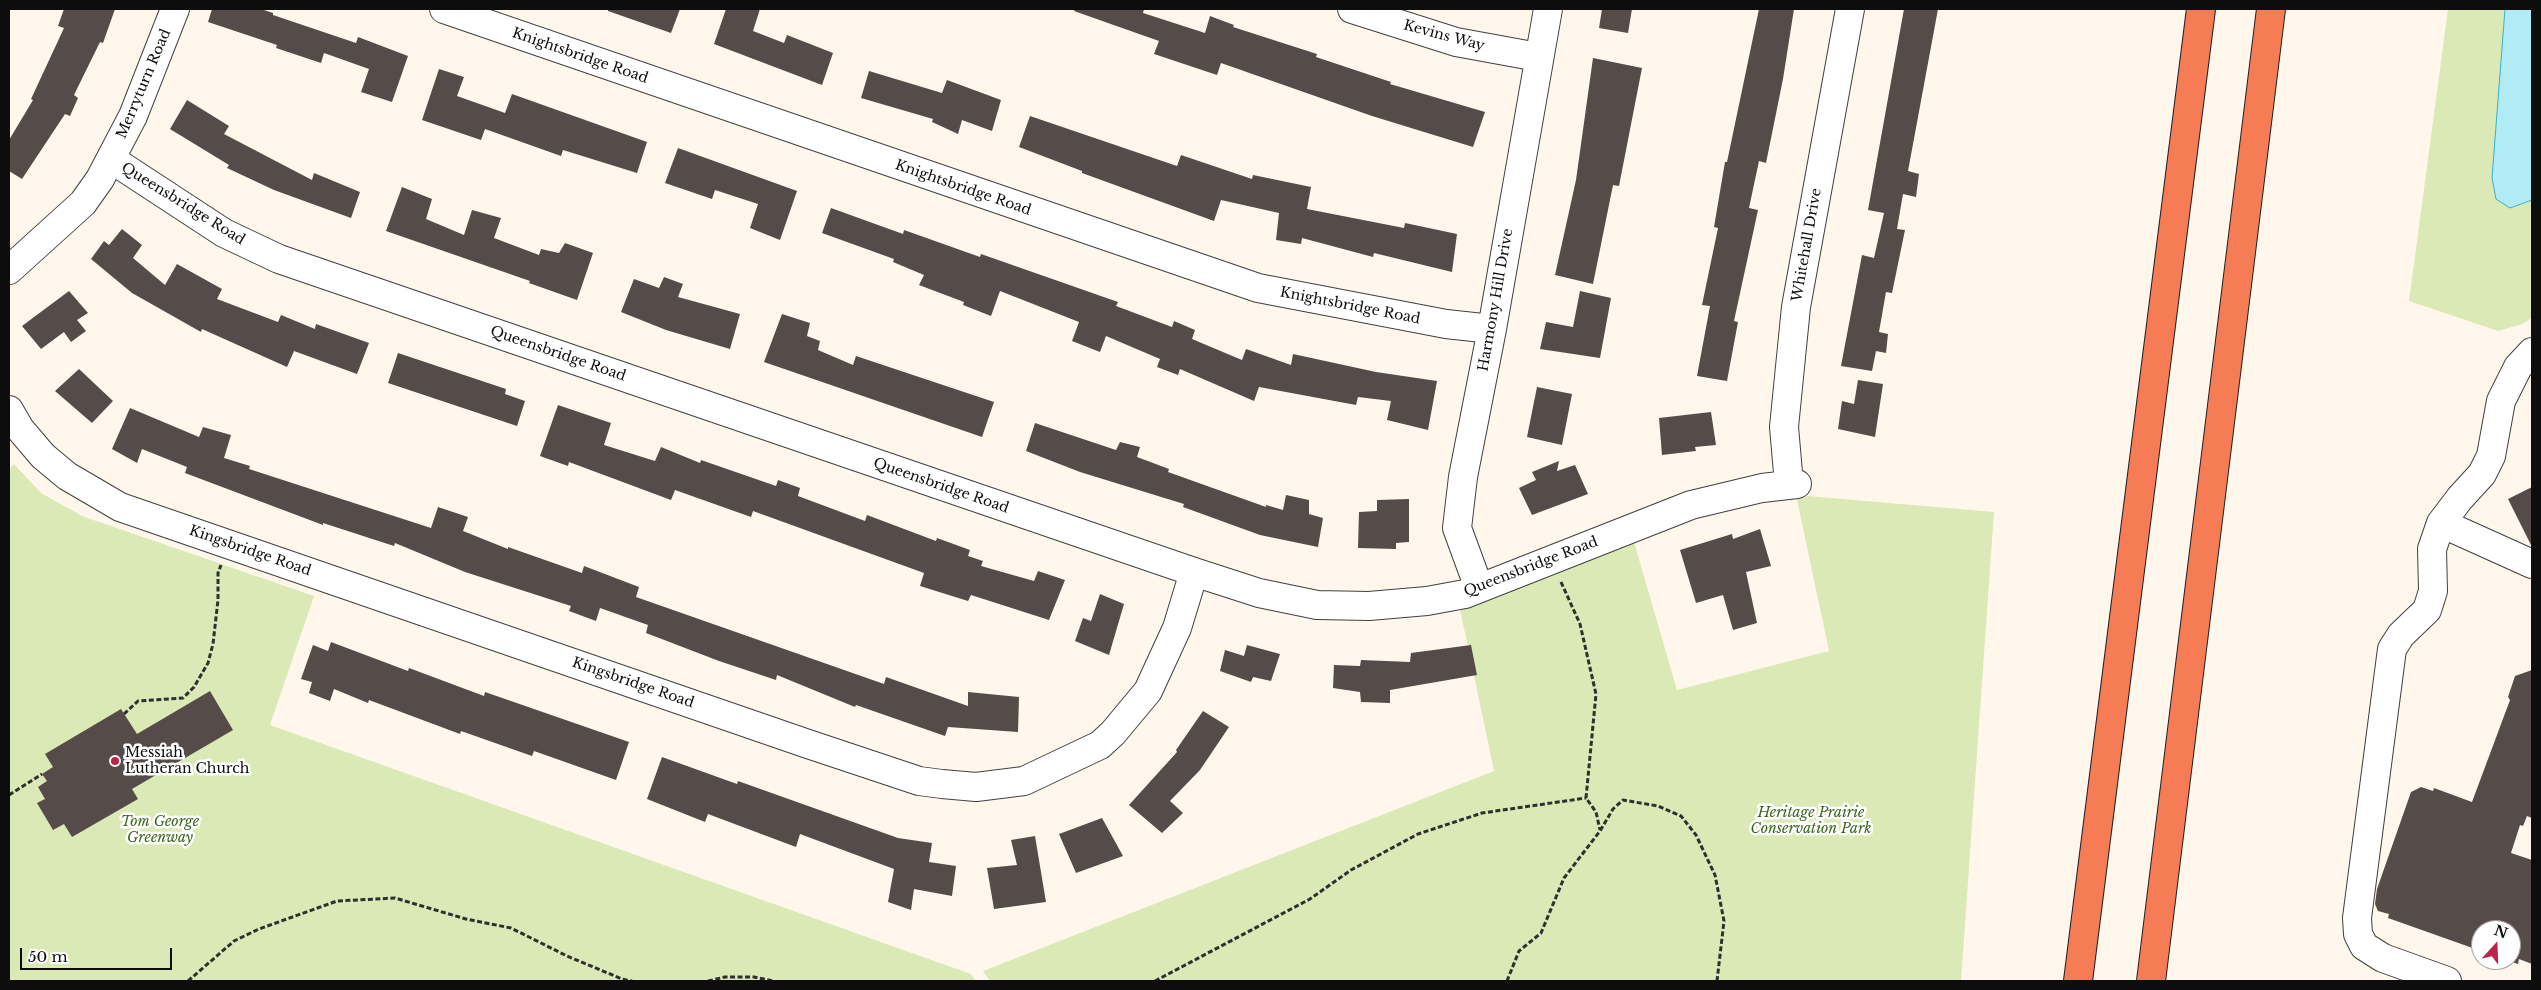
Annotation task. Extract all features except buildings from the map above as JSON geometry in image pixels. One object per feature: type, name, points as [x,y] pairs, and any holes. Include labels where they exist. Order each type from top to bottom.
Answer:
[{"type":"highway","points":[[2078,981],[2201,9]]},
{"type":"highway","points":[[2151,981],[2271,9]]},
{"type":"street","name":"Merryturn Road","points":[[9,270],[83,202],[100,179],[133,116],[176,9]]},
{"type":"street","name":"Knightsbridge Road","points":[[444,9],[1258,288],[1446,324],[1492,329]]},
{"type":"street","name":"Kevins Way","points":[[1352,9],[1456,42],[1538,57]]},
{"type":"street","name":"Harmony Hill Drive","points":[[1479,588],[1458,528],[1463,476],[1492,329],[1538,57],[1548,9]]},
{"type":"street","name":"Whitehall Drive","points":[[1793,484],[1784,427],[1796,307],[1850,9]]},
{"type":"street","name":"Queensbridge Road","points":[[111,159],[224,233],[279,260],[1194,572],[1258,593],[1317,605],[1369,606],[1428,601],[1465,594],[1690,505],[1762,488],[1793,484]]},
{"type":"street","points":[[2436,980],[2383,958],[2364,946],[2358,934],[2357,918],[2392,650],[2401,635],[2427,610],[2433,591],[2432,549],[2441,523],[2482,474],[2491,456],[2501,401],[2518,367],[2532,352]]},
{"type":"street","name":"Kingsbridge Road","points":[[9,410],[20,429],[43,456],[68,476],[120,507],[919,781],[976,787],[1024,781],[1100,745],[1113,733],[1148,691],[1177,628],[1194,572]]},
{"type":"street","points":[[2441,523],[2532,564]]},
{"type":"path","points":[[124,714],[138,701],[183,698],[194,687],[208,663],[213,644],[218,600],[218,573],[222,562]]},
{"type":"path","points":[[1559,577],[1580,624],[1596,694],[1586,798],[1596,812],[1600,832]]},
{"type":"path","points":[[9,795],[42,774]]},
{"type":"path","points":[[1155,981],[1310,899],[1351,870],[1418,834],[1482,813],[1586,798]]},
{"type":"path","points":[[1507,981],[1519,951],[1541,932],[1564,878],[1600,832],[1613,809],[1623,800],[1658,806],[1681,816],[1696,836],[1715,875],[1724,921],[1717,981]]},
{"type":"path","points":[[188,981],[234,941],[259,928],[337,901],[395,898],[466,919],[511,928],[566,956],[622,979],[632,981]]},
{"type":"path","points":[[708,981],[725,977],[754,977],[773,981]]},
{"type":"green space","points":[[2448,9],[2532,9],[2532,318],[2522,324],[2498,331],[2409,301]]},
{"type":"green space","name":"Tom George Greenway","points":[[14,464],[41,493],[82,516],[314,596],[270,725],[971,974],[976,981],[9,981],[9,469]]},
{"type":"green space","name":"Heritage Prairie Conservation Park","points":[[1796,495],[1994,512],[1961,981],[990,981],[983,971],[1494,771],[1460,609],[1634,542],[1677,690],[1829,651]]},
{"type":"water","points":[[2505,9],[2532,9],[2532,200],[2510,208],[2496,199],[2492,178]]},
{"type":"place","name":"Messiah Lutheran Church","points":[[115,761]]}]
